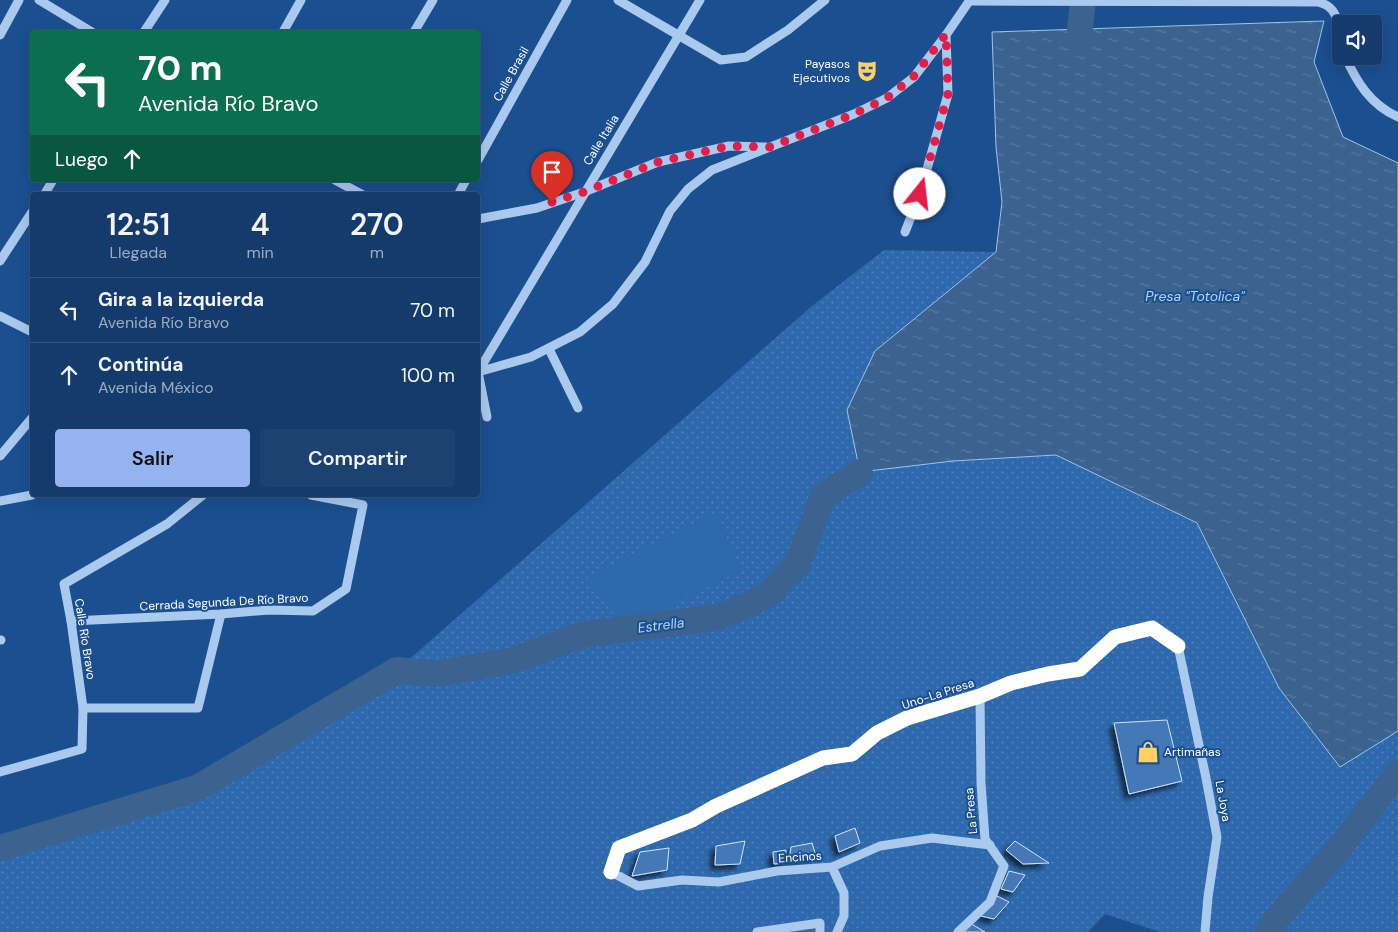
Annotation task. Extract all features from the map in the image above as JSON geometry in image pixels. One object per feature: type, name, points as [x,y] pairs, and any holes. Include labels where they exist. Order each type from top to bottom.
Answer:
[{"type":"highway","name":"Uno-La Presa","points":[[611,872],[619,848],[692,820],[716,806],[823,758],[852,754],[877,733],[907,718],[980,696],[1011,683],[1080,670],[1115,637],[1152,628],[1178,646]]},
{"type":"street","points":[[0,35],[19,0]]},
{"type":"street","points":[[39,0],[89,30]]},
{"type":"street","points":[[147,29],[165,0]]},
{"type":"street","points":[[284,30],[301,0]]},
{"type":"street","points":[[415,30],[433,0]]},
{"type":"street","name":"Calle Brasil","points":[[480,156],[567,0]]},
{"type":"street","points":[[618,0],[721,60],[746,57],[788,30],[825,0]]},
{"type":"street","name":"Calle Italia","points":[[480,369],[700,0]]},
{"type":"street","points":[[480,371],[531,357],[580,332],[614,304],[645,262],[670,212],[688,189],[712,170],[854,114],[887,98],[914,76],[970,0],[1318,2],[1328,4],[1336,15]]},
{"type":"street","points":[[905,232],[920,194],[948,94],[946,34]]},
{"type":"street","points":[[1349,65],[1354,77],[1368,97],[1398,117]]},
{"type":"street","points":[[480,219],[536,208],[584,192],[658,162],[729,146],[770,147]]},
{"type":"street","points":[[340,182],[358,192]]},
{"type":"street","points":[[0,260],[30,215]]},
{"type":"street","points":[[0,316],[30,331]]},
{"type":"street","points":[[549,349],[578,408]]},
{"type":"street","points":[[480,382],[487,417]]},
{"type":"street","points":[[0,456],[30,420]]},
{"type":"street","points":[[0,501],[30,495]]},
{"type":"street","name":"Calle Río Bravo","points":[[0,772],[82,749],[83,708],[64,584],[167,524],[201,497]]},
{"type":"street","name":"Cerrada Segunda De Río Bravo","points":[[71,621],[269,610],[313,611],[346,588],[363,505],[321,497]]},
{"type":"street","points":[[83,708],[198,708],[221,614]]},
{"type":"street","name":"La Joya","points":[[1178,646],[1206,778],[1216,837],[1205,932]]},
{"type":"street","name":"La Presa","points":[[958,932],[990,902],[1004,866],[985,839],[981,783],[980,696]]},
{"type":"street","name":"Encinos","points":[[611,872],[638,886],[682,880],[719,882],[777,871],[832,867],[880,846],[932,838],[990,845]]},
{"type":"street","points":[[832,867],[844,893],[844,916],[837,932]]},
{"type":"street","points":[[757,932],[820,923],[820,932]]},
{"type":"shaded area","points":[[884,250],[996,252],[875,351],[860,472],[953,461],[1056,455],[1197,524],[1279,688],[1340,766],[1398,731],[1398,932],[1160,932],[1105,914],[1088,932],[0,932],[0,848],[197,788],[397,670],[812,306]]},
{"type":"shaded area","points":[[716,512],[741,570],[625,630],[588,577]]},
{"type":"water","name":"Presa \"Totolica\"","points":[[1324,21],[1314,62],[1343,137],[1398,163],[1398,731],[1340,767],[1279,688],[1197,523],[1056,455],[953,461],[860,472],[847,410],[875,351],[996,252],[1002,202],[996,147],[992,32]]},
{"type":"building","name":"Artimañas","points":[[1167,720],[1182,781],[1129,794],[1114,723]]},
{"type":"building","points":[[855,828],[860,843],[839,852],[835,836]]},
{"type":"building","points":[[745,841],[740,864],[715,865],[716,846]]},
{"type":"building","points":[[1015,841],[1049,863],[1023,864],[1006,850]]},
{"type":"building","points":[[812,843],[816,856],[789,860],[791,847]]},
{"type":"building","points":[[669,848],[667,870],[632,876],[640,852]]},
{"type":"building","points":[[786,850],[785,863],[774,864],[773,852]]},
{"type":"building","points":[[1009,871],[1025,875],[1013,892],[1001,889]]},
{"type":"building","points":[[997,896],[1009,902],[994,919],[981,916]]},
{"type":"building","points":[[968,922],[985,932],[961,932]]},
{"type":"waterway","points":[[1080,29],[1083,0]]},
{"type":"waterway","name":"Estrella","points":[[0,848],[197,788],[397,670],[437,674],[514,660],[582,635],[720,617],[768,595],[798,563],[823,496],[860,472]]},
{"type":"waterway","points":[[1269,932],[1279,916],[1337,851],[1398,773]]},
{"type":"place","name":"Payasos Ejecutivos","points":[[867,71]]},
{"type":"place","name":"Artimañas","points":[[1148,752]]},
{"type":"route","points":[[552,202],[584,192],[658,162],[729,146],[770,147],[854,114],[887,98],[914,76],[946,34],[948,94],[920,194]]}]
